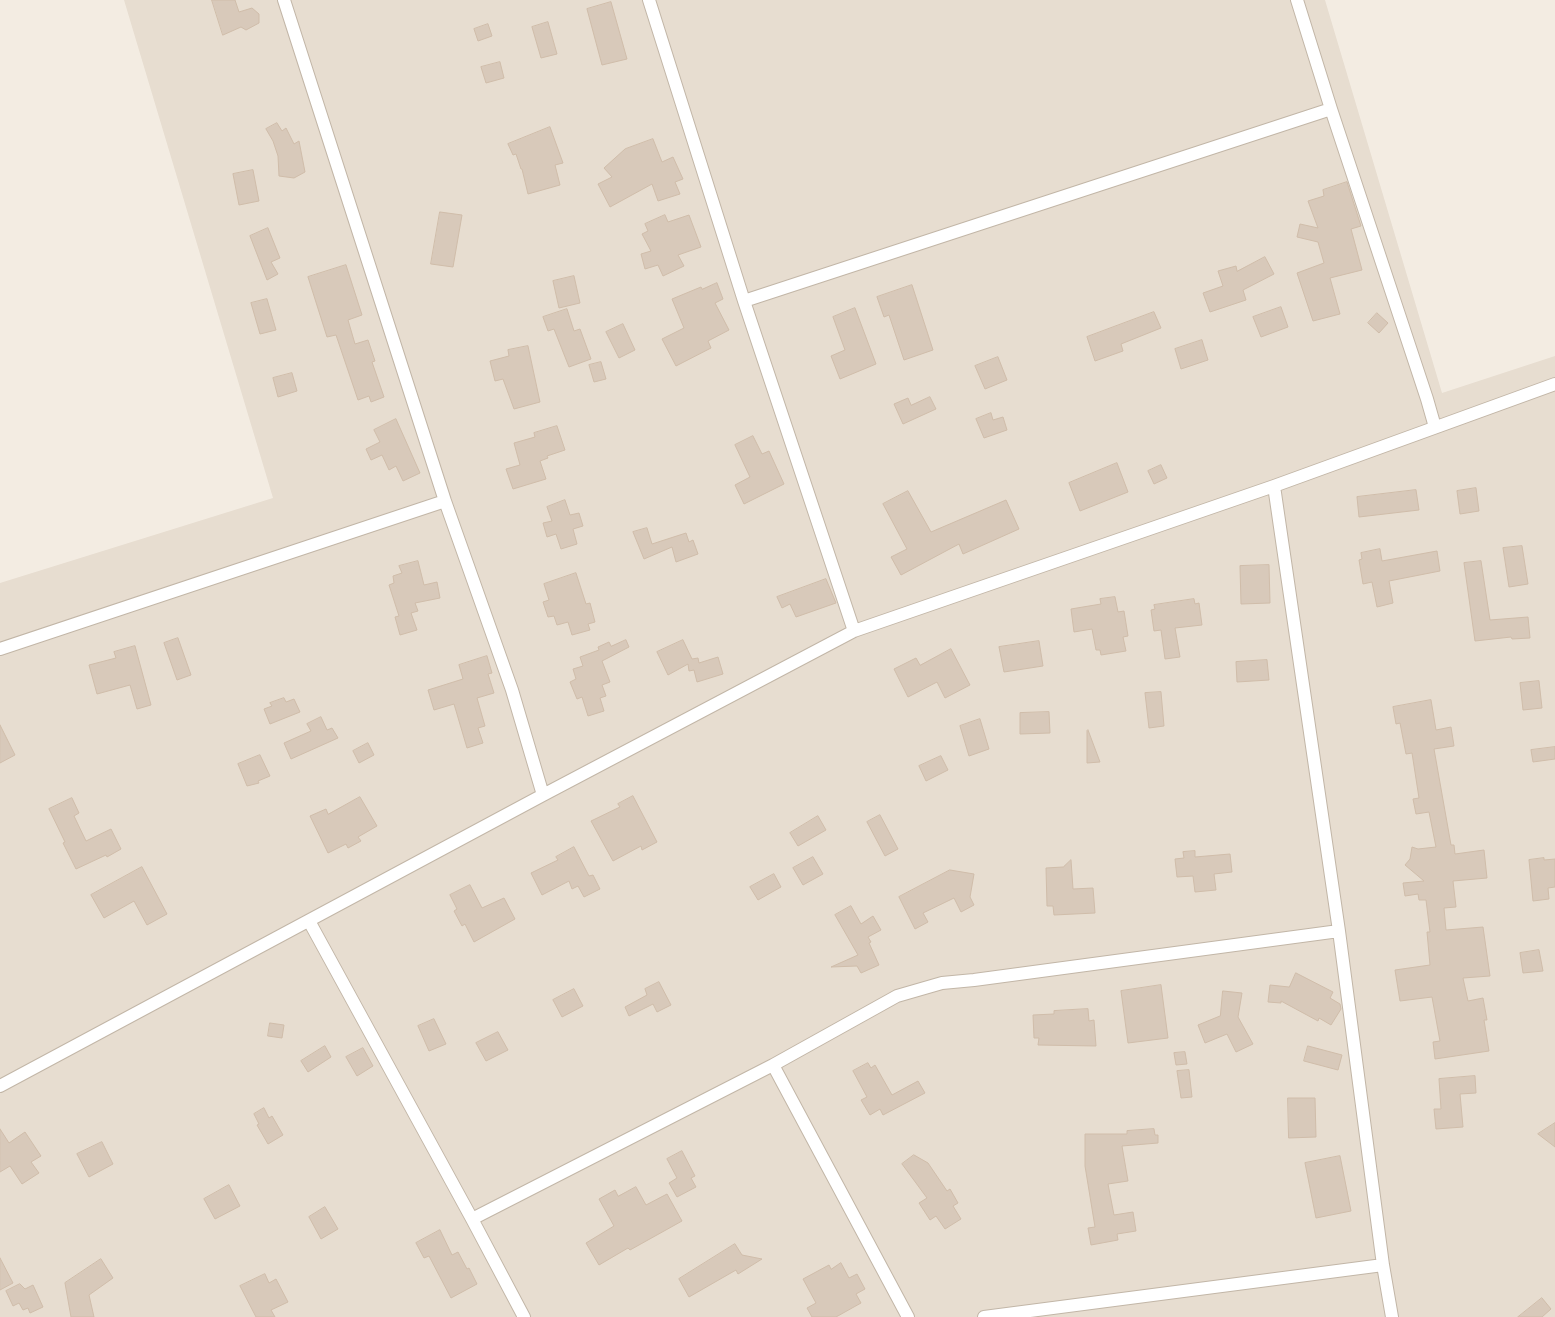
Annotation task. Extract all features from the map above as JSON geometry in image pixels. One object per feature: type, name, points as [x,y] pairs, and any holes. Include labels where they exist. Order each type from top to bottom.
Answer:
[{"type":"street","points":[[284,0],[445,501],[512,690],[543,795]]},
{"type":"street","points":[[650,0],[744,301],[854,631]]},
{"type":"street","points":[[1297,0],[1435,427]]},
{"type":"street","points":[[744,301],[1331,109]]},
{"type":"street","points":[[1,1081],[308,921],[854,631],[1274,486],[1555,384]]},
{"type":"street","points":[[1274,486],[1339,931],[1383,1265],[1392,1317]]},
{"type":"street","points":[[0,648],[445,501]]},
{"type":"street","points":[[308,921],[524,1317]]},
{"type":"street","points":[[472,1219],[773,1065],[897,996],[942,983],[1339,931]]},
{"type":"street","points":[[773,1065],[908,1317]]},
{"type":"street","points":[[984,1317],[1383,1265]]},
{"type":"shaded area","points":[[124,0],[1325,0],[1442,393],[1555,356],[1555,1317],[0,1317],[0,583],[273,498]]},
{"type":"building","points":[[212,0],[235,0],[239,12],[252,8],[259,14],[259,23],[246,30],[241,27],[223,35]]},
{"type":"building","points":[[611,2],[627,59],[602,65],[587,9]]},
{"type":"building","points":[[548,22],[557,54],[541,58],[532,27]]},
{"type":"building","points":[[488,24],[492,36],[478,41],[474,29]]},
{"type":"building","points":[[500,62],[504,78],[486,83],[481,67]]},
{"type":"building","points":[[277,123],[282,131],[286,128],[294,144],[299,141],[305,172],[294,178],[279,176],[278,156],[273,141],[266,129]]},
{"type":"building","points":[[550,127],[563,163],[555,165],[560,185],[528,194],[516,154],[513,155],[508,144]]},
{"type":"building","points":[[653,139],[662,162],[673,157],[683,179],[675,182],[680,194],[658,201],[652,184],[610,207],[598,184],[612,177],[604,168],[625,149]]},
{"type":"building","points":[[253,170],[259,201],[239,205],[233,174]]},
{"type":"building","points":[[1347,182],[1361,226],[1351,229],[1362,270],[1330,278],[1340,314],[1313,321],[1297,273],[1324,263],[1318,242],[1297,237],[1300,224],[1318,228],[1308,201],[1324,196],[1323,190]]},
{"type":"building","points":[[440,212],[462,215],[453,267],[431,264]]},
{"type":"building","points":[[665,215],[668,222],[689,215],[701,247],[678,255],[684,266],[663,276],[658,265],[645,269],[641,254],[651,251],[642,234],[648,231],[645,224]]},
{"type":"building","points":[[268,228],[280,258],[271,262],[278,274],[267,280],[250,236]]},
{"type":"building","points":[[1265,257],[1274,274],[1243,290],[1246,300],[1210,312],[1203,293],[1223,286],[1218,271],[1236,266],[1237,271]]},
{"type":"building","points":[[346,265],[362,315],[348,320],[355,344],[368,340],[375,361],[372,362],[384,397],[371,402],[369,396],[358,400],[336,335],[327,337],[308,277]]},
{"type":"building","points":[[574,276],[580,303],[559,308],[553,281]]},
{"type":"building","points":[[717,283],[723,299],[715,303],[729,330],[708,341],[711,348],[676,366],[662,339],[684,328],[672,299],[701,287],[702,289]]},
{"type":"building","points":[[912,285],[933,350],[904,360],[889,315],[884,317],[877,297]]},
{"type":"building","points":[[267,299],[276,330],[260,334],[251,303]]},
{"type":"building","points":[[1281,307],[1288,327],[1261,337],[1253,317]]},
{"type":"building","points":[[855,308],[876,364],[840,379],[831,356],[845,350],[833,317]]},
{"type":"building","points":[[567,309],[574,331],[580,329],[591,359],[569,367],[554,329],[548,331],[543,317]]},
{"type":"building","points":[[1154,312],[1161,328],[1121,344],[1123,351],[1095,361],[1087,337]]},
{"type":"building","points":[[1377,313],[1388,323],[1379,333],[1368,323]]},
{"type":"building","points":[[623,324],[635,350],[619,358],[606,332]]},
{"type":"building","points":[[1202,340],[1208,360],[1181,369],[1175,349]]},
{"type":"building","points":[[528,346],[540,402],[514,409],[503,379],[495,381],[490,361],[509,356],[508,350]]},
{"type":"building","points":[[998,357],[1007,380],[985,389],[975,366]]},
{"type":"building","points":[[601,362],[606,379],[594,382],[589,365]]},
{"type":"building","points":[[292,373],[297,391],[278,397],[273,378]]},
{"type":"building","points":[[930,397],[936,409],[903,424],[894,404],[908,398],[911,405]]},
{"type":"building","points":[[991,413],[993,420],[1003,417],[1007,430],[984,438],[976,419]]},
{"type":"building","points":[[396,419],[420,473],[403,481],[396,466],[389,470],[382,455],[371,460],[366,449],[380,442],[374,430]]},
{"type":"building","points":[[557,426],[565,450],[547,456],[548,458],[540,461],[546,479],[513,489],[506,469],[520,465],[514,443],[535,437],[534,433]]},
{"type":"building","points":[[753,436],[762,454],[769,451],[784,484],[744,504],[735,485],[750,477],[735,445]]},
{"type":"building","points":[[1117,463],[1128,492],[1080,511],[1069,483]]},
{"type":"building","points":[[1161,465],[1167,478],[1154,484],[1148,471]]},
{"type":"building","points":[[1476,488],[1479,511],[1460,514],[1457,491]]},
{"type":"building","points":[[1416,490],[1419,510],[1359,517],[1357,497]]},
{"type":"building","points":[[908,491],[931,532],[1006,500],[1019,529],[963,554],[959,544],[901,575],[891,557],[907,549],[883,504]]},
{"type":"building","points":[[565,500],[570,515],[579,513],[583,526],[573,529],[577,544],[561,549],[556,534],[547,537],[543,523],[552,521],[547,507]]},
{"type":"building","points":[[647,528],[652,544],[686,533],[689,542],[693,540],[698,554],[676,562],[672,547],[644,559],[633,532]]},
{"type":"building","points":[[1522,546],[1528,584],[1509,587],[1503,548]]},
{"type":"building","points":[[1380,549],[1382,561],[1437,551],[1440,571],[1389,581],[1393,603],[1377,607],[1372,582],[1363,584],[1359,560],[1362,559],[1361,553]]},
{"type":"building","points":[[418,561],[424,585],[437,582],[440,598],[415,603],[418,611],[411,613],[417,630],[400,635],[395,617],[399,616],[389,585],[394,583],[393,576],[402,573],[399,566]]},
{"type":"building","points":[[1481,561],[1490,620],[1528,617],[1530,638],[1512,639],[1511,637],[1475,641],[1464,563]]},
{"type":"building","points":[[1269,565],[1270,603],[1241,604],[1240,566]]},
{"type":"building","points":[[576,573],[586,604],[590,603],[595,622],[588,624],[590,630],[572,635],[568,622],[557,625],[554,616],[548,617],[543,602],[549,600],[544,584]]},
{"type":"building","points":[[826,579],[836,603],[796,617],[790,604],[782,608],[777,597]]},
{"type":"building","points":[[1115,597],[1118,612],[1124,611],[1128,636],[1123,637],[1126,651],[1101,655],[1100,650],[1096,650],[1092,629],[1074,632],[1071,609],[1101,604],[1100,599]]},
{"type":"building","points":[[1194,599],[1195,604],[1199,603],[1202,625],[1175,628],[1180,657],[1165,659],[1161,630],[1154,631],[1151,610],[1155,609],[1154,605]]},
{"type":"building","points":[[178,638],[191,675],[177,680],[164,643]]},
{"type":"building","points":[[626,640],[629,647],[602,661],[610,682],[602,685],[606,696],[600,698],[604,711],[588,716],[582,697],[577,699],[570,682],[576,679],[573,669],[583,666],[580,657],[599,650],[598,647],[609,642],[611,646]]},
{"type":"building","points":[[683,640],[692,659],[698,658],[699,663],[718,657],[723,674],[697,682],[694,670],[689,671],[688,664],[668,675],[657,652]]},
{"type":"building","points":[[1039,641],[1043,666],[1004,672],[999,647]]},
{"type":"building","points":[[135,646],[151,705],[137,709],[130,685],[97,694],[89,665],[116,658],[114,652]]},
{"type":"building","points":[[951,649],[970,685],[945,698],[937,682],[908,697],[894,669],[916,658],[920,665]]},
{"type":"building","points":[[487,656],[492,673],[488,674],[494,693],[477,698],[485,726],[478,728],[483,743],[467,748],[454,704],[434,710],[428,690],[463,679],[459,665]]},
{"type":"building","points":[[1267,660],[1269,680],[1237,682],[1236,662]]},
{"type":"building","points":[[1539,681],[1542,708],[1523,710],[1520,683]]},
{"type":"building","points":[[1161,692],[1164,726],[1149,728],[1145,693]]},
{"type":"building","points":[[284,698],[286,702],[294,699],[300,712],[270,724],[264,709],[272,706],[270,703]]},
{"type":"building","points":[[1431,700],[1436,730],[1451,727],[1454,746],[1434,749],[1451,845],[1454,845],[1455,854],[1484,850],[1487,878],[1453,881],[1456,907],[1444,908],[1446,930],[1483,927],[1490,976],[1463,978],[1468,1001],[1483,998],[1489,1051],[1435,1059],[1433,1042],[1440,1041],[1432,997],[1400,1001],[1395,970],[1430,965],[1427,932],[1430,932],[1426,900],[1419,900],[1418,894],[1405,896],[1403,883],[1424,881],[1405,865],[1410,859],[1412,847],[1418,849],[1436,847],[1429,812],[1416,814],[1413,799],[1419,798],[1412,753],[1406,754],[1400,723],[1396,724],[1393,707]]},
{"type":"building","points":[[1049,712],[1050,733],[1020,734],[1020,713]]},
{"type":"building","points":[[321,717],[327,730],[332,728],[338,738],[291,759],[284,743],[311,731],[307,724]]},
{"type":"building","points":[[980,719],[989,749],[969,756],[960,726]]},
{"type":"building","points":[[0,725],[15,755],[0,763]]},
{"type":"building","points":[[1088,730],[1100,762],[1087,763]]},
{"type":"building","points":[[368,743],[374,755],[359,763],[353,751]]},
{"type":"building","points":[[1555,747],[1555,759],[1533,762],[1531,750]]},
{"type":"building","points":[[260,755],[270,776],[258,781],[259,783],[247,786],[238,764]]},
{"type":"building","points":[[941,756],[948,770],[926,781],[919,766]]},
{"type":"building","points":[[633,796],[657,842],[642,850],[641,846],[613,861],[591,821],[620,807],[618,804]]},
{"type":"building","points":[[360,797],[377,826],[358,837],[361,841],[348,848],[346,844],[328,853],[310,816],[326,809],[328,814]]},
{"type":"building","points":[[72,798],[79,813],[74,816],[86,841],[111,829],[121,849],[107,857],[106,855],[76,869],[49,809]]},
{"type":"building","points":[[880,815],[898,849],[885,856],[867,822]]},
{"type":"building","points":[[818,816],[826,830],[798,846],[790,833]]},
{"type":"building","points":[[574,847],[589,876],[593,875],[600,889],[584,897],[578,886],[572,889],[569,881],[542,895],[531,873],[558,860],[556,857]]},
{"type":"building","points":[[1195,851],[1195,857],[1230,854],[1232,872],[1214,874],[1216,890],[1195,892],[1193,876],[1177,877],[1175,859],[1184,858],[1183,852]]},
{"type":"building","points":[[813,857],[823,874],[803,885],[793,868]]},
{"type":"building","points":[[1544,858],[1544,860],[1555,859],[1555,887],[1548,888],[1549,899],[1533,901],[1529,860]]},
{"type":"building","points":[[1071,860],[1073,889],[1093,888],[1095,913],[1054,915],[1053,906],[1047,906],[1046,868],[1063,867]]},
{"type":"building","points":[[142,867],[167,914],[147,925],[134,901],[104,918],[91,895]]},
{"type":"building","points":[[950,870],[974,874],[970,897],[974,905],[961,912],[954,898],[923,913],[928,922],[915,929],[899,897]]},
{"type":"building","points":[[774,874],[781,887],[758,900],[750,887]]},
{"type":"building","points":[[470,885],[482,908],[504,898],[515,919],[474,942],[465,924],[462,926],[454,911],[457,909],[450,895]]},
{"type":"building","points":[[851,906],[861,924],[873,916],[881,930],[868,937],[879,965],[861,973],[857,966],[831,967],[858,955],[835,915]]},
{"type":"building","points":[[1539,950],[1543,971],[1523,973],[1520,953]]},
{"type":"building","points":[[1296,973],[1333,992],[1330,998],[1340,1004],[1341,1009],[1331,1025],[1319,1018],[1318,1021],[1281,1001],[1281,1003],[1268,1002],[1270,985],[1289,987]]},
{"type":"building","points":[[659,982],[671,1005],[657,1012],[653,1004],[629,1016],[625,1007],[647,995],[645,989]]},
{"type":"building","points":[[1161,985],[1168,1038],[1128,1043],[1121,991]]},
{"type":"building","points":[[574,989],[583,1006],[562,1017],[553,1000]]},
{"type":"building","points":[[1223,991],[1242,993],[1238,1017],[1253,1044],[1236,1052],[1227,1034],[1205,1043],[1198,1025],[1220,1016]]},
{"type":"building","points":[[1088,1009],[1089,1021],[1094,1020],[1096,1046],[1038,1045],[1039,1038],[1034,1038],[1033,1015],[1054,1014],[1054,1011]]},
{"type":"building","points":[[434,1019],[446,1044],[429,1051],[418,1026]]},
{"type":"building","points":[[270,1023],[284,1025],[282,1038],[268,1036]]},
{"type":"building","points":[[498,1032],[508,1050],[486,1061],[476,1043]]},
{"type":"building","points":[[325,1046],[331,1057],[308,1072],[301,1061]]},
{"type":"building","points":[[1308,1046],[1342,1055],[1338,1070],[1304,1061]]},
{"type":"building","points":[[363,1048],[373,1066],[357,1076],[346,1057]]},
{"type":"building","points":[[1185,1052],[1187,1064],[1176,1065],[1174,1053]]},
{"type":"building","points":[[868,1063],[871,1068],[875,1065],[892,1095],[918,1081],[925,1093],[883,1115],[880,1109],[870,1115],[861,1100],[867,1097],[853,1071]]},
{"type":"building","points":[[1189,1070],[1192,1097],[1181,1098],[1177,1071]]},
{"type":"building","points":[[1475,1076],[1476,1093],[1460,1094],[1463,1127],[1436,1129],[1434,1109],[1441,1109],[1439,1079]]},
{"type":"building","points":[[1288,1098],[1315,1098],[1316,1137],[1289,1138]]},
{"type":"building","points":[[264,1108],[269,1118],[272,1116],[283,1135],[268,1144],[257,1125],[259,1124],[254,1114]]},
{"type":"building","points":[[1555,1123],[1555,1147],[1538,1134]]},
{"type":"building","points":[[0,1129],[9,1143],[25,1132],[41,1156],[31,1162],[39,1173],[22,1184],[10,1166],[0,1172]]},
{"type":"building","points":[[1154,1129],[1155,1135],[1158,1135],[1158,1143],[1122,1146],[1128,1181],[1108,1184],[1114,1215],[1133,1212],[1136,1231],[1117,1234],[1118,1240],[1091,1245],[1088,1228],[1095,1227],[1085,1166],[1085,1134],[1127,1134],[1127,1131]]},
{"type":"building","points":[[102,1142],[113,1164],[89,1177],[77,1154]]},
{"type":"building","points":[[682,1151],[695,1176],[691,1178],[696,1187],[677,1197],[669,1183],[677,1178],[667,1159]]},
{"type":"building","points":[[914,1155],[928,1163],[947,1191],[950,1189],[958,1203],[953,1206],[961,1219],[945,1229],[936,1216],[930,1220],[919,1203],[927,1198],[902,1164]]},
{"type":"building","points":[[1340,1156],[1351,1211],[1316,1218],[1305,1163]]},
{"type":"building","points":[[229,1185],[240,1206],[215,1219],[204,1199]]},
{"type":"building","points":[[636,1187],[646,1205],[667,1194],[682,1221],[599,1265],[586,1243],[614,1226],[599,1199],[615,1190],[618,1196]]},
{"type":"building","points":[[325,1207],[338,1229],[321,1239],[309,1217]]},
{"type":"building","points":[[440,1230],[452,1255],[458,1252],[477,1284],[451,1298],[429,1256],[424,1258],[416,1243]]},
{"type":"building","points":[[735,1244],[742,1255],[762,1259],[738,1274],[736,1270],[689,1297],[679,1279]]},
{"type":"building","points":[[0,1258],[13,1283],[0,1290]]},
{"type":"building","points":[[101,1259],[113,1278],[89,1295],[94,1317],[71,1317],[65,1283]]},
{"type":"building","points":[[841,1263],[849,1278],[857,1274],[865,1289],[856,1294],[861,1303],[836,1317],[812,1317],[807,1308],[816,1303],[803,1279],[829,1265],[831,1269]]},
{"type":"building","points":[[265,1274],[269,1283],[276,1279],[288,1302],[271,1310],[275,1317],[256,1317],[240,1286]]},
{"type":"building","points":[[20,1284],[25,1289],[33,1285],[43,1307],[30,1313],[28,1308],[23,1310],[19,1303],[13,1306],[6,1291]]},
{"type":"building","points":[[1542,1298],[1551,1309],[1542,1317],[1518,1317]]}]
